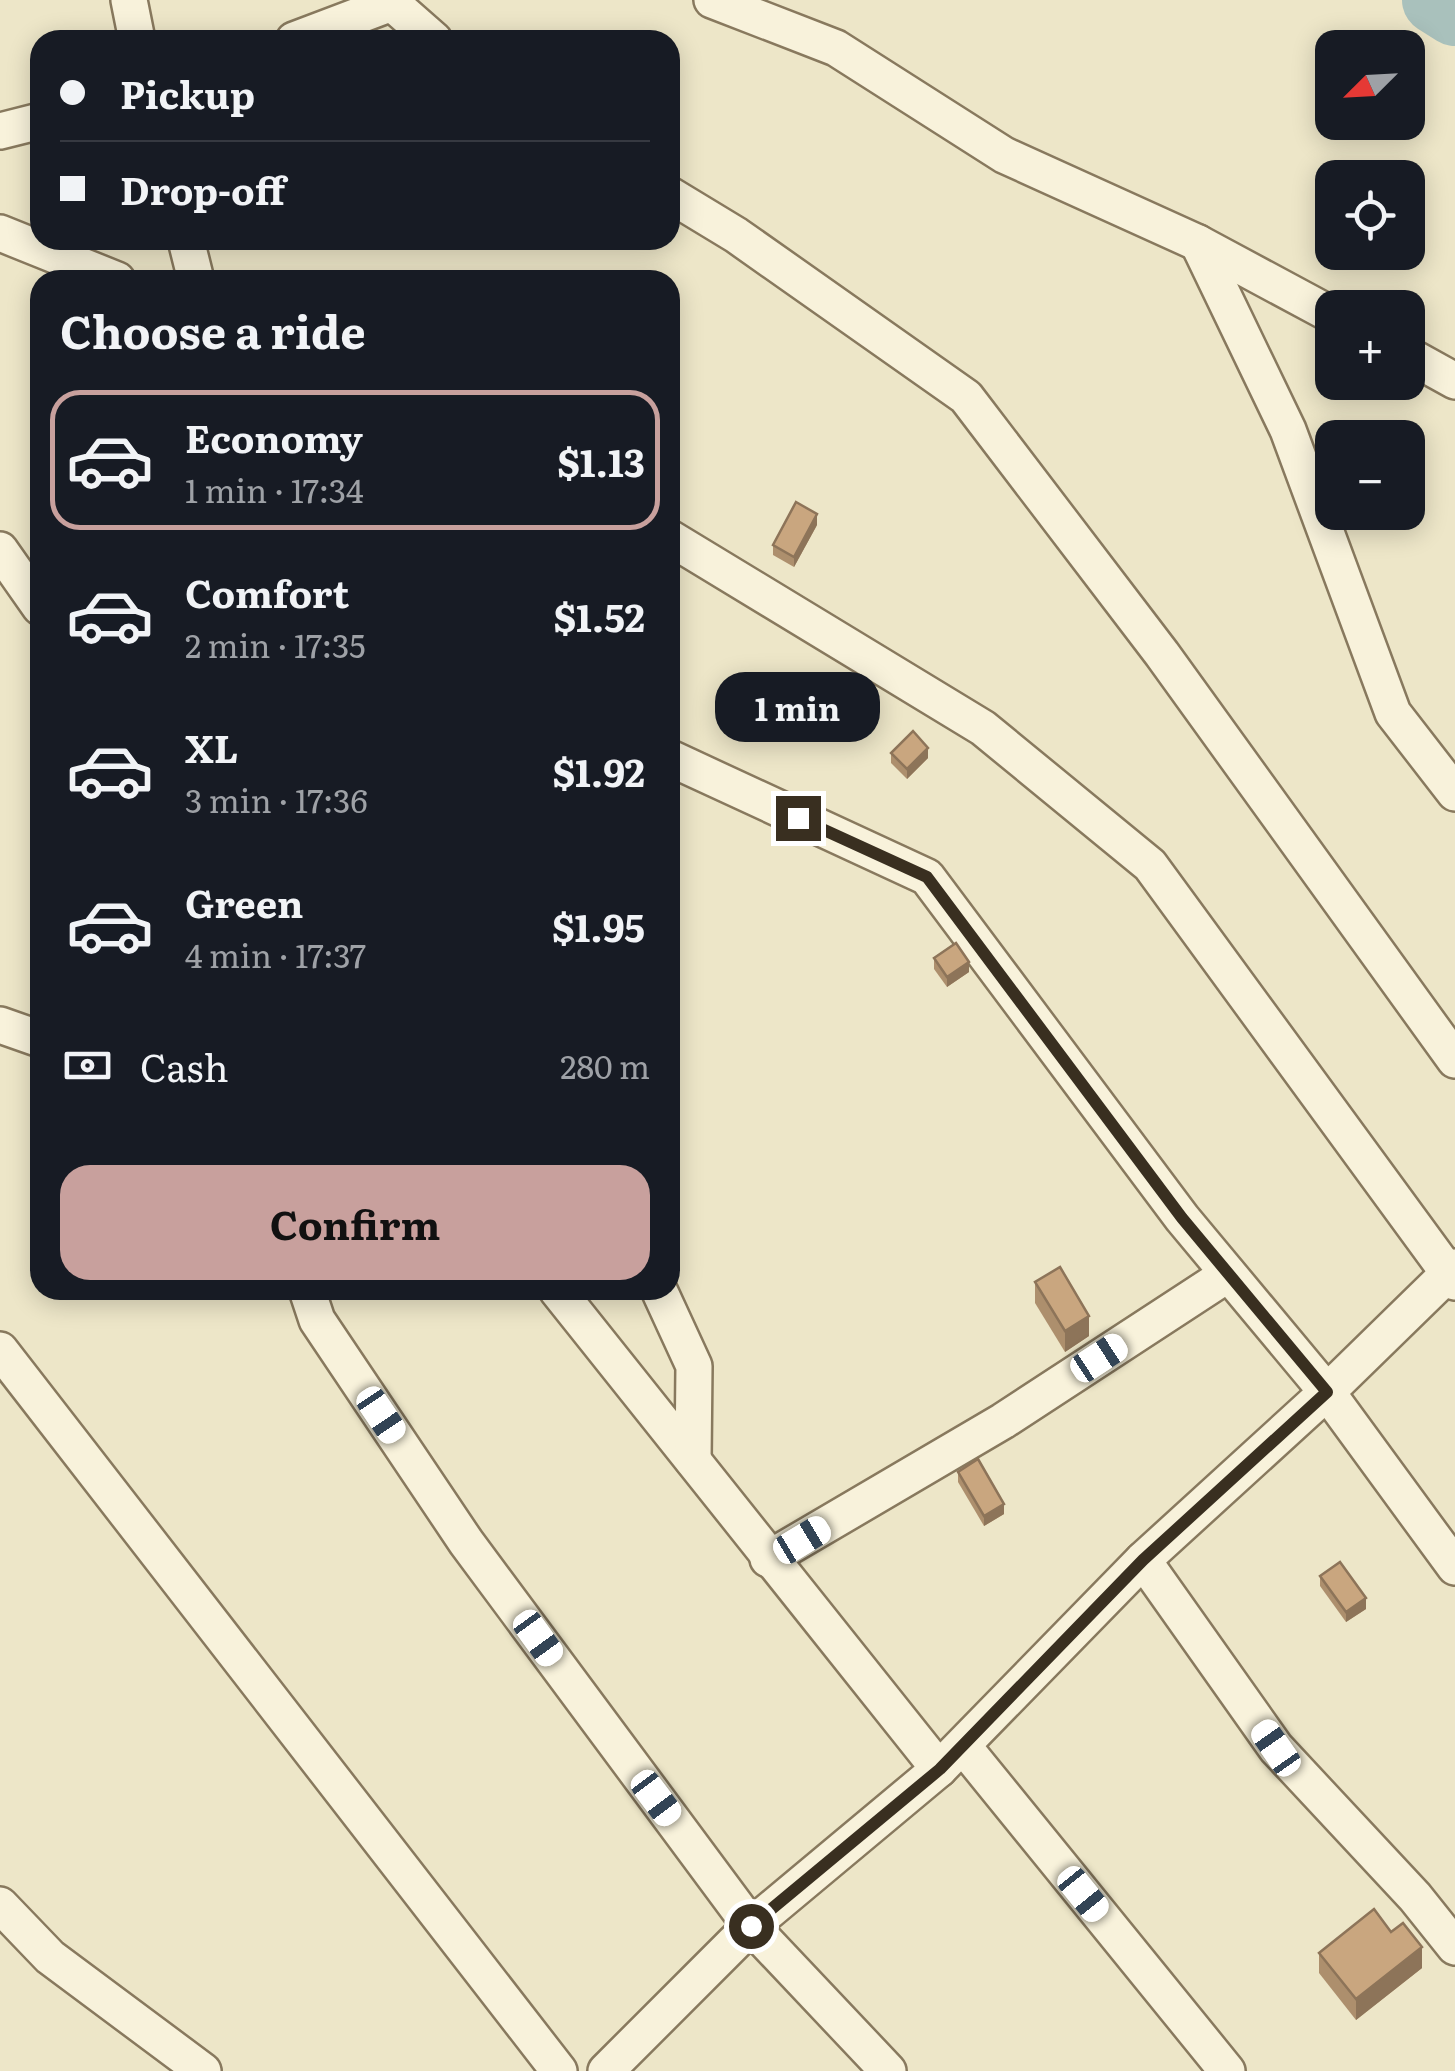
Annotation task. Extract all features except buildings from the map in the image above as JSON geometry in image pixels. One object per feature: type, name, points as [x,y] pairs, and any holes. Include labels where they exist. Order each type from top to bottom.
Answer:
[{"type":"street","points":[[129,0],[135,30]]},
{"type":"street","points":[[712,0],[836,48],[1004,155],[1198,243],[1315,306]]},
{"type":"street","points":[[319,30],[393,1],[423,30]]},
{"type":"street","points":[[0,131],[30,124]]},
{"type":"street","points":[[680,202],[736,236],[966,397],[1162,654],[1455,1060]]},
{"type":"street","points":[[0,234],[30,246]]},
{"type":"street","points":[[1198,243],[1288,430],[1393,714],[1455,793]]},
{"type":"street","points":[[41,250],[92,270]]},
{"type":"street","points":[[1425,364],[1455,381]]},
{"type":"street","points":[[625,2065],[751,1926],[951,1758],[1143,1560],[1453,1274],[1150,865],[983,728],[680,544]]},
{"type":"street","points":[[0,550],[30,593]]},
{"type":"street","points":[[680,763],[927,877],[1228,1274],[1327,1392],[1455,1567]]},
{"type":"street","points":[[0,1025],[30,1036]]},
{"type":"street","points":[[768,1560],[1002,1421],[1228,1274]]},
{"type":"street","points":[[311,1300],[317,1320],[466,1542],[751,1926],[888,2071]]},
{"type":"street","points":[[565,1300],[768,1560],[951,1758],[1227,2071]]},
{"type":"street","points":[[664,1300],[694,1366],[693,1460]]},
{"type":"street","points":[[0,1350],[559,2071]]},
{"type":"street","points":[[1143,1560],[1276,1748],[1414,1896],[1455,1947]]},
{"type":"street","points":[[0,1905],[50,1958],[202,2071]]},
{"type":"waterway","points":[[1436,0],[1455,12]]},
{"type":"route","points":[[751,1926],[940,1769],[1143,1560],[1327,1392],[1182,1218],[927,877],[798,818]]}]
